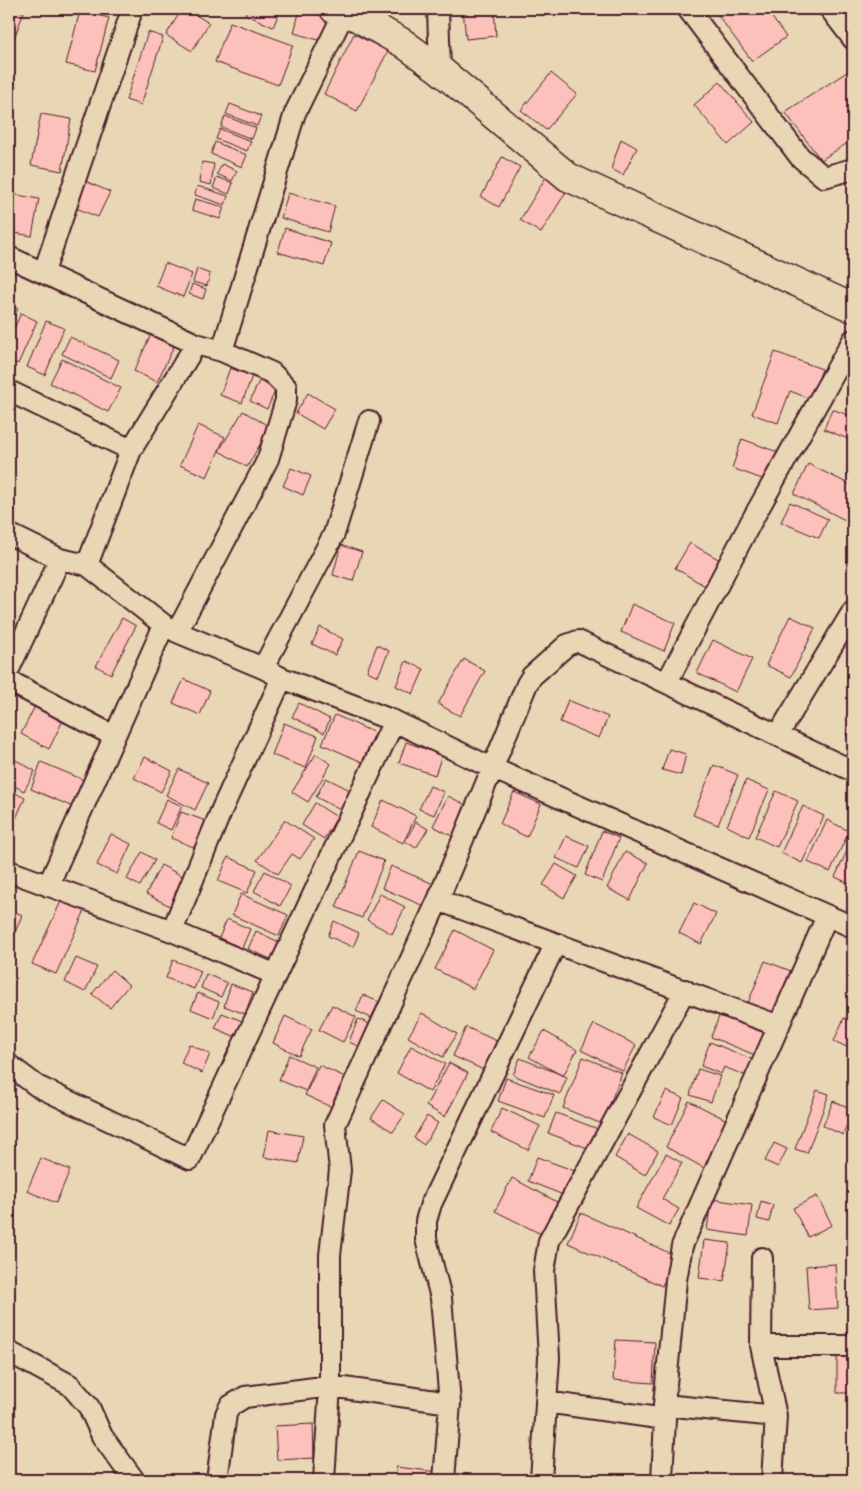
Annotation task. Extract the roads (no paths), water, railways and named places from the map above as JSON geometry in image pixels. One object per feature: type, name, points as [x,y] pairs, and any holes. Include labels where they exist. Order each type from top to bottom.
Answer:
[{"type":"street","points":[[438,9],[440,70]]},
{"type":"street","points":[[688,9],[800,157],[811,168],[824,177],[853,169]]},
{"type":"street","points":[[830,9],[853,39]]},
{"type":"street","points":[[222,351],[295,113],[348,12],[403,43],[440,70],[568,177],[853,308]]},
{"type":"street","points":[[44,272],[130,16]]},
{"type":"street","points":[[9,257],[196,344],[222,351],[272,373],[286,387],[286,400],[268,459],[170,629],[114,736],[48,886]]},
{"type":"street","points":[[667,682],[752,520],[853,340]]},
{"type":"street","points":[[87,565],[131,450],[196,344]]},
{"type":"street","points":[[9,391],[131,450]]},
{"type":"street","points":[[264,668],[334,534],[369,421]]},
{"type":"street","points":[[9,534],[60,559],[87,565],[170,629],[264,668],[282,678],[394,721],[492,768],[853,927]]},
{"type":"street","points":[[9,669],[60,559]]},
{"type":"street","points":[[778,735],[853,611]]},
{"type":"street","points":[[324,1480],[330,1386],[330,1255],[340,1170],[335,1124],[438,900],[529,680],[573,642],[585,643],[853,771]]},
{"type":"street","points":[[172,931],[222,809],[282,678]]},
{"type":"street","points":[[9,681],[114,736]]},
{"type":"street","points":[[9,1065],[37,1086],[190,1159],[274,974],[394,721]]},
{"type":"street","points":[[9,871],[172,931],[274,974]]},
{"type":"street","points":[[438,900],[555,945],[685,990],[779,1026]]},
{"type":"street","points":[[662,1480],[665,1412],[676,1280],[682,1246],[827,916]]},
{"type":"street","points":[[444,1480],[450,1403],[441,1298],[426,1239],[426,1221],[431,1204],[555,945]]},
{"type":"street","points":[[541,1480],[549,1358],[544,1271],[549,1241],[685,990]]},
{"type":"street","points":[[762,1258],[761,1346],[776,1416],[772,1480]]},
{"type":"street","points":[[761,1346],[853,1346]]},
{"type":"street","points":[[9,1352],[70,1385],[89,1407],[102,1436],[134,1480]]},
{"type":"street","points":[[217,1480],[226,1414],[234,1403],[245,1396],[330,1386],[450,1403]]},
{"type":"street","points":[[546,1402],[665,1412],[776,1416]]}]
